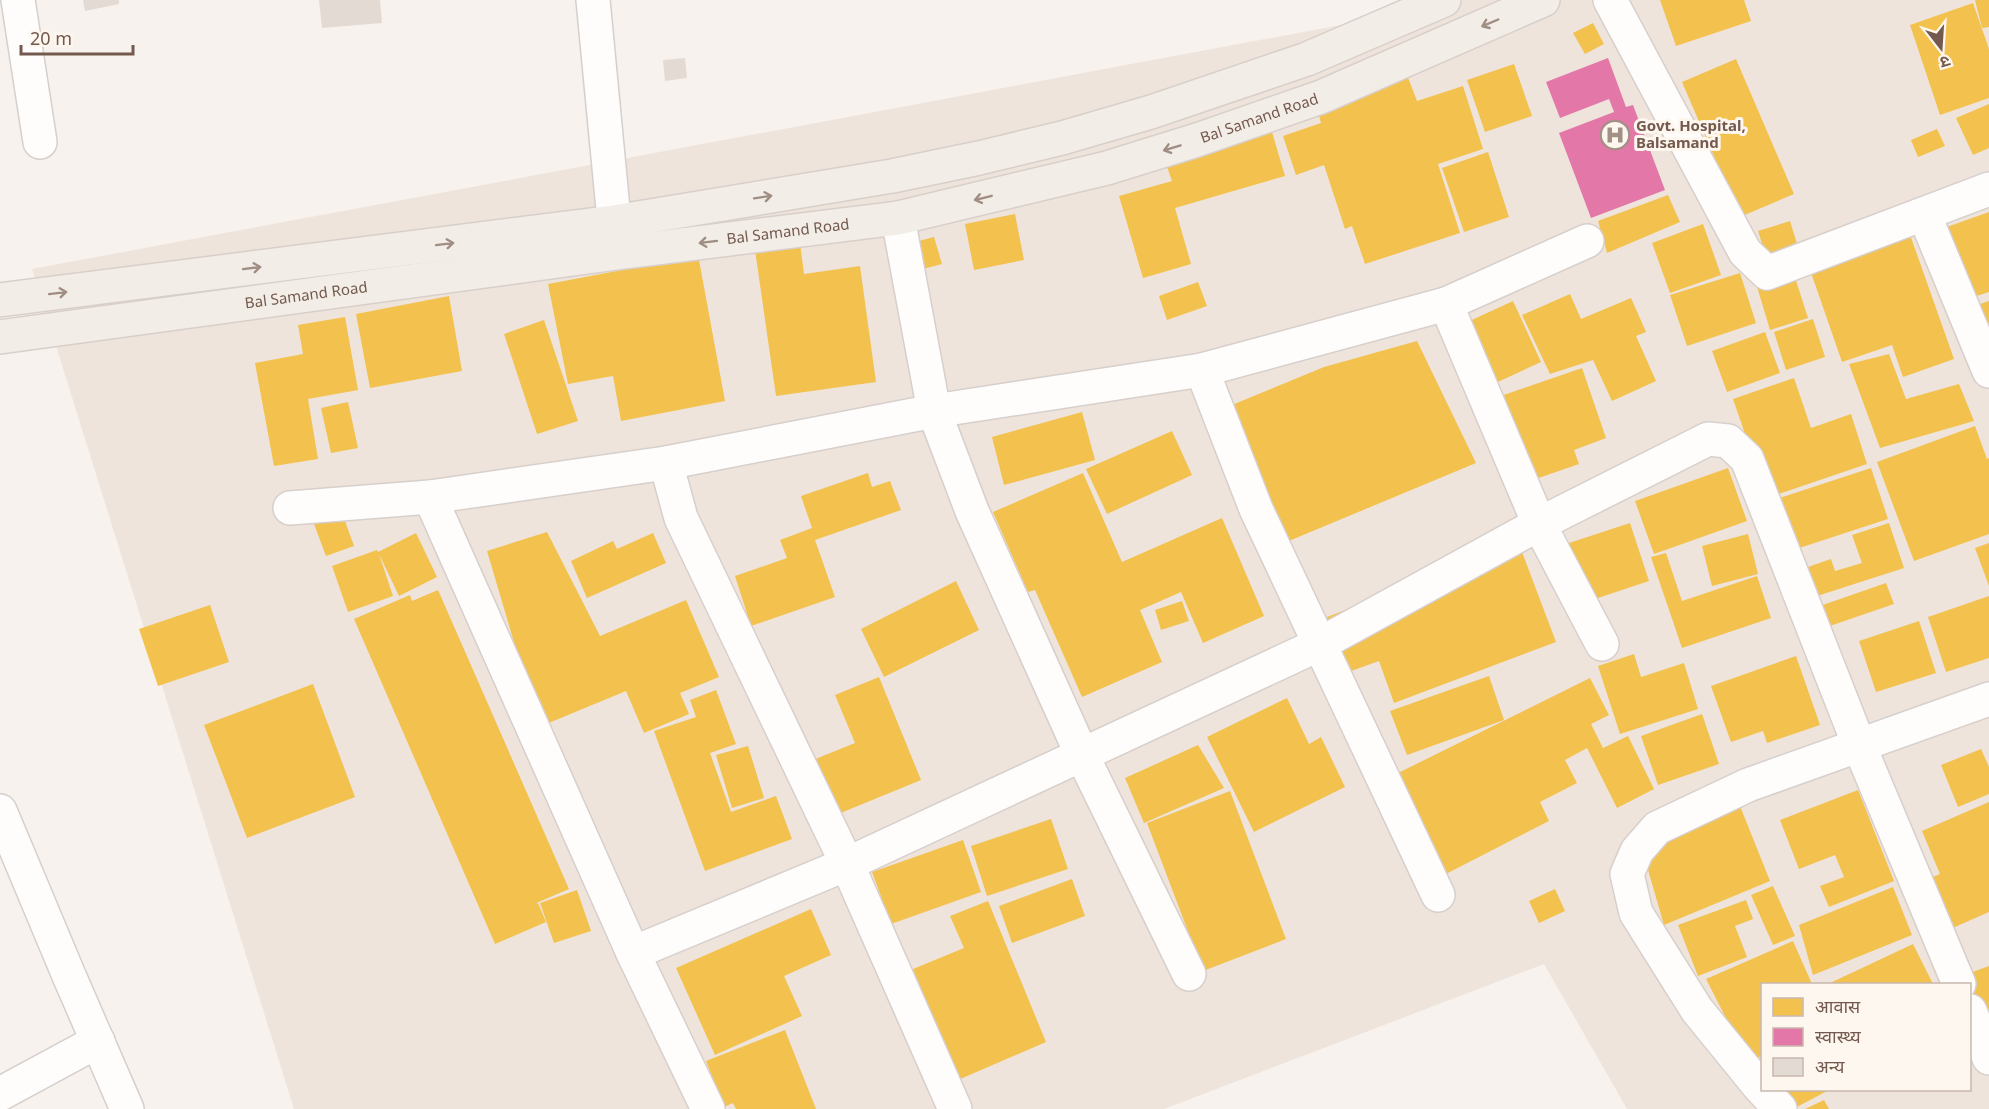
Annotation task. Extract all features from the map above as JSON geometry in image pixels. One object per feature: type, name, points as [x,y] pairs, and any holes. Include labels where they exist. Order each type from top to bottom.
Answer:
[{"type":"main road","name":"Bal Samand Road","points":[[0,336],[616,237],[979,158],[1062,138],[1151,112],[1307,59],[1444,0]]},
{"type":"main road","name":"Bal Samand Road","points":[[0,300],[616,237],[898,218],[1107,168],[1197,140],[1321,97],[1544,0]]},
{"type":"street","points":[[18,0],[40,142]]},
{"type":"street","points":[[593,0],[616,237]]},
{"type":"street","points":[[1610,0],[1745,252],[1767,273],[1989,189]]},
{"type":"street","points":[[1307,59],[1321,97]]},
{"type":"street","points":[[1924,214],[1989,371]]},
{"type":"street","points":[[898,218],[934,411],[972,512],[1082,755],[1189,974]]},
{"type":"street","points":[[290,508],[430,496],[666,463],[934,411],[1202,369],[1446,304],[1587,241]]},
{"type":"street","points":[[1446,304],[1539,524],[1602,644]]},
{"type":"street","points":[[1202,369],[1256,509],[1438,895]]},
{"type":"street","points":[[633,953],[847,864],[1320,644],[1539,524],[1708,439],[1728,441],[1747,459],[1859,745],[1959,983]]},
{"type":"street","points":[[666,463],[681,518],[847,864],[955,1109]]},
{"type":"street","points":[[430,496],[633,953],[708,1109]]},
{"type":"street","points":[[1761,1088],[1697,1010],[1636,913],[1627,874],[1637,851],[1658,828],[1748,785],[1989,699]]},
{"type":"street","points":[[0,811],[128,1109]]},
{"type":"street","points":[[1971,1013],[1989,1058]]},
{"type":"street","points":[[0,1094],[98,1041]]},
{"type":"street","points":[[1764,1091],[1780,1109]]},
{"type":"shaded area","points":[[1427,0],[1989,0],[1989,1109],[1627,1109],[1544,964],[1164,1109],[294,1109],[32,269],[1357,22]]},
{"type":"building: आवास","points":[[1660,0],[1744,0],[1751,21],[1676,46]]},
{"type":"building: आवास","points":[[1975,0],[1989,0],[1989,27],[1982,28]]},
{"type":"building: आवास","points":[[1973,3],[1989,49],[1989,98],[1940,115],[1910,25]]},
{"type":"building: आवास","points":[[1593,23],[1604,44],[1585,54],[1573,33]]},
{"type":"building: आवास","points":[[1736,59],[1794,194],[1740,217],[1682,82]]},
{"type":"building: आवास","points":[[1514,64],[1532,116],[1485,132],[1467,80]]},
{"type":"building: आवास","points":[[1407,75],[1417,101],[1463,86],[1483,149],[1438,164],[1460,233],[1365,264],[1352,226],[1345,229],[1324,165],[1296,175],[1283,136],[1321,123],[1316,105]]},
{"type":"building: आवास","points":[[1989,104],[1989,148],[1973,155],[1956,118]]},
{"type":"building: आवास","points":[[1937,129],[1945,146],[1918,157],[1911,140]]},
{"type":"building: आवास","points":[[1272,132],[1285,176],[1175,208],[1191,264],[1143,278],[1119,196],[1172,181],[1166,164]]},
{"type":"building: आवास","points":[[1488,152],[1509,217],[1464,232],[1442,168]]},
{"type":"building: आवास","points":[[1668,195],[1680,222],[1607,253],[1598,221]]},
{"type":"building: आवास","points":[[1989,212],[1989,292],[1970,298],[1944,228]]},
{"type":"building: आवास","points":[[1015,214],[1024,260],[974,270],[965,224]]},
{"type":"building: आवास","points":[[1790,221],[1798,247],[1766,256],[1758,231]]},
{"type":"building: आवास","points":[[1703,224],[1721,275],[1670,293],[1652,243]]},
{"type":"building: आवास","points":[[1908,229],[1954,359],[1903,377],[1892,345],[1842,362],[1808,264]]},
{"type":"building: आवास","points":[[934,237],[942,264],[923,269],[915,242]]},
{"type":"building: आवास","points":[[800,243],[804,274],[860,266],[876,382],[776,396],[755,250]]},
{"type":"building: आवास","points":[[699,260],[725,401],[621,421],[613,376],[568,384],[548,284],[659,263]]},
{"type":"building: आवास","points":[[1792,268],[1808,318],[1770,330],[1755,280]]},
{"type":"building: आवास","points":[[1740,273],[1756,323],[1687,346],[1670,295]]},
{"type":"building: आवास","points":[[1198,282],[1207,306],[1167,320],[1159,296]]},
{"type":"building: आवास","points":[[1570,294],[1581,319],[1631,298],[1646,332],[1636,336],[1656,381],[1612,401],[1593,360],[1550,374],[1522,315]]},
{"type":"building: आवास","points":[[449,296],[462,371],[370,388],[356,314]]},
{"type":"building: आवास","points":[[1513,301],[1541,362],[1489,386],[1461,325]]},
{"type":"building: आवास","points":[[1989,301],[1989,358],[1968,308]]},
{"type":"building: आवास","points":[[345,317],[358,390],[308,399],[318,459],[274,466],[255,363],[303,354],[298,325]]},
{"type":"building: आवास","points":[[1813,319],[1825,357],[1786,370],[1774,332]]},
{"type":"building: आवास","points":[[544,320],[578,421],[537,434],[504,334]]},
{"type":"building: आवास","points":[[1765,332],[1780,373],[1727,392],[1712,351]]},
{"type":"building: आवास","points":[[1417,341],[1476,463],[1284,543],[1227,407],[1324,367]]},
{"type":"building: आवास","points":[[1889,354],[1906,399],[1959,384],[1974,421],[1880,448],[1849,364]]},
{"type":"building: आवास","points":[[1582,368],[1606,438],[1574,450],[1579,464],[1524,483],[1495,398]]},
{"type":"building: आवास","points":[[1794,378],[1811,428],[1851,414],[1867,464],[1767,498],[1733,399]]},
{"type":"building: आवास","points":[[348,402],[358,448],[331,453],[321,408]]},
{"type":"building: आवास","points":[[1082,412],[1095,460],[1004,485],[992,437]]},
{"type":"building: आवास","points":[[1975,426],[1987,459],[1989,458],[1989,534],[1914,561],[1877,462]]},
{"type":"building: आवास","points":[[1172,431],[1192,475],[1107,514],[1086,469]]},
{"type":"building: आवास","points":[[1728,468],[1747,521],[1654,554],[1635,501]]},
{"type":"building: आवास","points":[[1871,468],[1888,519],[1787,552],[1770,501]]},
{"type":"building: आवास","points":[[868,473],[872,487],[890,481],[901,510],[815,540],[835,597],[751,626],[735,576],[787,558],[780,540],[812,528],[801,496]]},
{"type":"building: आवास","points":[[1083,473],[1122,562],[1222,518],[1264,616],[1203,643],[1181,592],[1140,610],[1162,662],[1082,697],[1035,590],[1028,592],[993,512]]},
{"type":"building: आवास","points":[[342,513],[354,546],[326,556],[314,524]]},
{"type":"building: आवास","points":[[1630,523],[1649,581],[1589,601],[1569,543]]},
{"type":"building: आवास","points":[[1889,523],[1904,568],[1814,597],[1805,568],[1831,559],[1835,571],[1862,563],[1852,535]]},
{"type":"building: आवास","points":[[547,532],[600,636],[686,600],[719,677],[680,693],[689,714],[644,733],[626,691],[539,727],[487,551]]},
{"type":"building: आवास","points":[[416,533],[437,577],[399,596],[379,554],[393,596],[348,612],[332,566],[377,550],[378,552]]},
{"type":"building: आवास","points":[[653,533],[666,563],[587,598],[571,561],[613,541],[617,549]]},
{"type":"building: आवास","points":[[1748,534],[1758,574],[1712,586],[1702,546]]},
{"type":"building: आवास","points":[[1989,543],[1989,586],[1975,548]]},
{"type":"building: आवास","points":[[1519,544],[1556,642],[1394,703],[1379,661],[1340,675],[1319,620]]},
{"type":"building: आवास","points":[[1666,553],[1682,601],[1757,576],[1771,618],[1682,648],[1651,557]]},
{"type":"building: आवास","points":[[956,581],[979,630],[884,677],[861,629]]},
{"type":"building: आवास","points":[[1886,583],[1894,604],[1824,628],[1817,607]]},
{"type":"building: आवास","points":[[438,590],[569,889],[534,904],[538,903],[546,922],[495,944],[354,619],[410,595],[412,601]]},
{"type":"building: आवास","points":[[1989,596],[1989,658],[1946,672],[1928,617]]},
{"type":"building: आवास","points":[[1182,601],[1189,621],[1161,630],[1155,610]]},
{"type":"building: आवास","points":[[210,605],[229,662],[158,686],[139,629]]},
{"type":"building: आवास","points":[[1919,621],[1936,673],[1876,692],[1859,641]]},
{"type":"building: आवास","points":[[1634,654],[1641,677],[1684,663],[1698,709],[1620,734],[1598,666]]},
{"type":"building: आवास","points":[[1796,656],[1820,725],[1767,743],[1763,731],[1731,742],[1711,686]]},
{"type":"building: आवास","points":[[1489,676],[1504,720],[1407,755],[1390,711]]},
{"type":"building: आवास","points":[[879,677],[921,780],[826,819],[803,764],[855,743],[835,695]]},
{"type":"building: आवास","points":[[1590,678],[1609,715],[1591,724],[1603,748],[1628,736],[1654,789],[1617,808],[1587,748],[1565,760],[1577,783],[1540,802],[1549,821],[1444,875],[1394,775]]},
{"type":"building: आवास","points":[[313,684],[355,797],[247,838],[204,725]]},
{"type":"building: आवास","points":[[716,690],[736,744],[710,753],[731,812],[776,796],[792,839],[705,871],[654,731],[696,717],[690,700]]},
{"type":"building: आवास","points":[[1287,698],[1309,744],[1321,737],[1345,787],[1254,832],[1207,737]]},
{"type":"building: आवास","points":[[1702,714],[1719,764],[1658,785],[1641,736]]},
{"type":"building: आवास","points":[[1198,745],[1224,788],[1144,823],[1125,778]]},
{"type":"building: आवास","points":[[748,746],[764,798],[732,808],[716,755]]},
{"type":"building: आवास","points":[[1981,749],[1989,767],[1989,794],[1958,807],[1941,765]]},
{"type":"building: आवास","points":[[1858,790],[1894,881],[1829,907],[1820,886],[1844,877],[1835,855],[1799,869],[1780,820]]},
{"type":"building: आवास","points":[[1230,791],[1286,939],[1203,971],[1147,823]]},
{"type":"building: आवास","points":[[1738,801],[1770,881],[1664,925],[1644,856]]},
{"type":"building: आवास","points":[[1989,802],[1989,912],[1948,930],[1926,880],[1940,874],[1922,831]]},
{"type":"building: आवास","points":[[1051,819],[1068,869],[987,896],[971,846]]},
{"type":"building: आवास","points":[[963,840],[981,892],[891,924],[872,872]]},
{"type":"building: आवास","points":[[1072,879],[1085,916],[1012,943],[999,906]]},
{"type":"building: आवास","points":[[1773,886],[1795,936],[1773,945],[1751,895]]},
{"type":"building: आवास","points":[[1893,887],[1912,935],[1813,975],[1799,925]]},
{"type":"building: आवास","points":[[1555,889],[1565,911],[1539,923],[1529,901]]},
{"type":"building: आवास","points":[[577,890],[591,931],[554,943],[540,903]]},
{"type":"building: आवास","points":[[1746,900],[1753,919],[1735,926],[1747,957],[1698,976],[1678,925]]},
{"type":"building: आवास","points":[[988,901],[1046,1042],[958,1080],[913,969],[964,948],[950,916]]},
{"type":"building: आवास","points":[[811,909],[831,955],[784,976],[802,1016],[715,1055],[676,968]]},
{"type":"building: आवास","points":[[1793,941],[1812,983],[1761,983],[1761,1057],[1749,1063],[1706,979]]},
{"type":"building: आवास","points":[[1913,944],[1932,983],[1830,983]]},
{"type":"building: आवास","points":[[1989,966],[1989,1021],[1985,1023],[1971,983],[1967,974]]},
{"type":"building: आवास","points":[[785,1030],[816,1109],[736,1109],[733,1103],[724,1107],[706,1061]]},
{"type":"building: आवास","points":[[1779,1091],[1827,1091],[1793,1109]]},
{"type":"building: आवास","points":[[1824,1100],[1829,1109],[1805,1109]]},
{"type":"building: स्वास्थ्य","points":[[1608,58],[1626,107],[1633,105],[1665,190],[1591,218],[1559,133],[1614,112],[1609,99],[1560,118],[1546,82]]},
{"type":"building: अन्य","points":[[83,0],[119,0],[119,4],[85,11]]},
{"type":"building: अन्य","points":[[319,0],[380,0],[382,23],[322,28]]},
{"type":"building: अन्य","points":[[685,58],[687,78],[665,81],[663,60]]},
{"type":"place","name":"Govt. Hospital, Balsamand","points":[[1615,135]]}]
